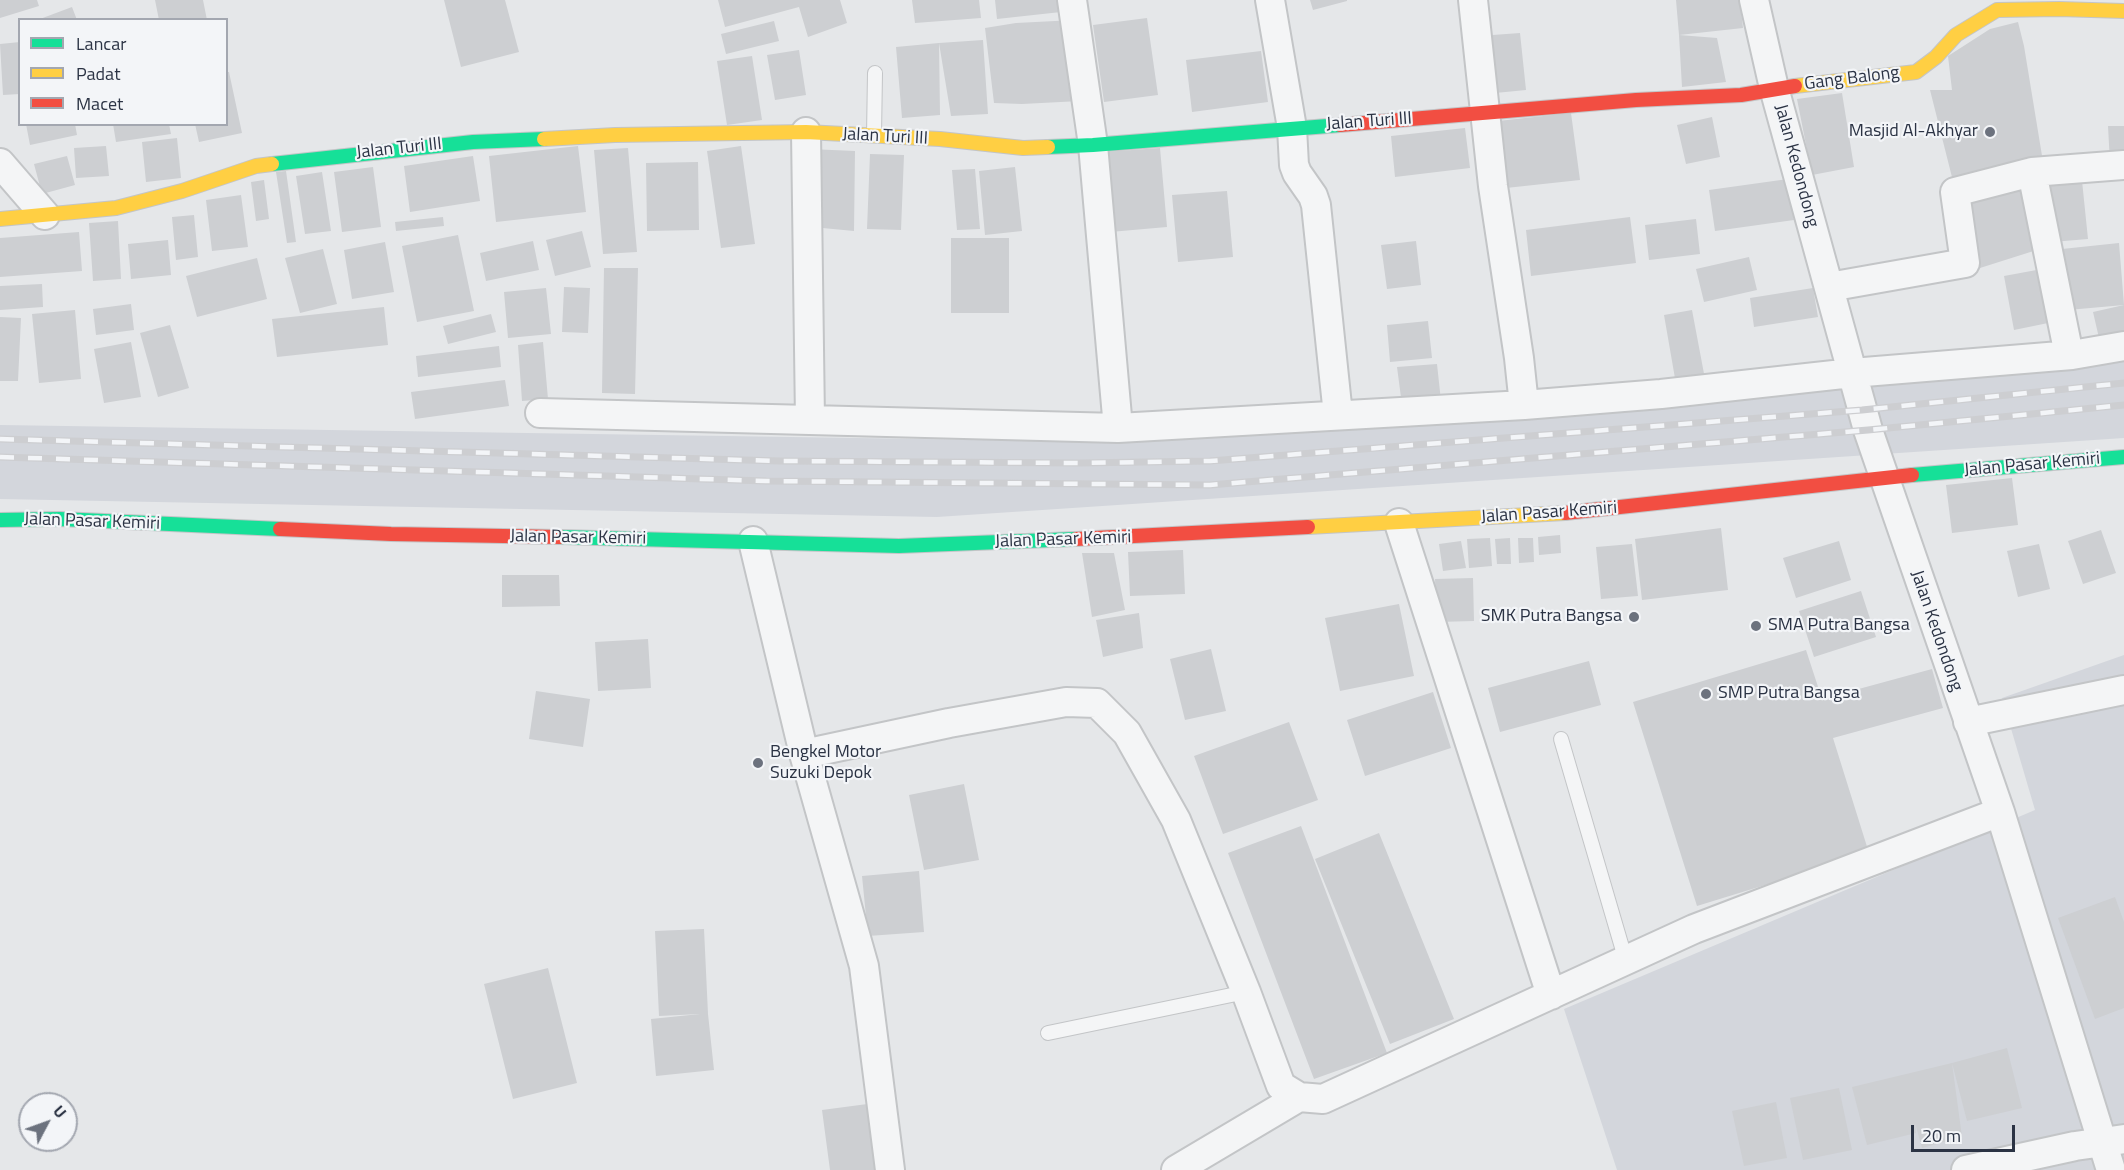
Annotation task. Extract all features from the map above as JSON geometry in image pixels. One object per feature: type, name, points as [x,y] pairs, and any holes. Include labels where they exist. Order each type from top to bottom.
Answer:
[{"type":"street","points":[[1072,0],[1093,145],[1118,428]]},
{"type":"street","points":[[1270,0],[1292,128],[1296,173],[1313,196],[1316,205],[1338,415]]},
{"type":"street","points":[[1473,0],[1493,186],[1524,405]]},
{"type":"street","name":"Jalan Kedondong","points":[[1754,0],[1774,88],[1883,478],[2000,812],[2110,1149]]},
{"type":"street","name":"Gang Balong","points":[[1774,88],[1916,72],[1936,57],[1956,35],[1996,9],[2124,11]]},
{"type":"street","name":"Jalan Turi III","points":[[0,219],[116,208],[182,191],[256,166],[473,142],[615,135],[806,132],[940,139],[1023,148],[1093,145],[1636,100],[1741,95],[1774,88]]},
{"type":"street","points":[[806,132],[810,420]]},
{"type":"street","points":[[0,164],[45,214]]},
{"type":"street","points":[[1829,286],[1965,263],[1955,192],[2032,171],[2124,165]]},
{"type":"street","points":[[2032,171],[2069,355]]},
{"type":"street","points":[[540,413],[1118,428],[1524,405],[1852,373],[2069,355],[2124,346]]},
{"type":"street","name":"Jalan Pasar Kemiri","points":[[0,520],[60,519],[391,534],[899,546],[1114,538],[1579,512],[1883,478],[2124,457]]},
{"type":"street","points":[[1399,523],[1551,995]]},
{"type":"street","points":[[753,541],[804,754],[864,966],[890,1170]]},
{"type":"street","points":[[1968,722],[2124,690]]},
{"type":"street","points":[[804,754],[949,723],[1066,702],[1097,703],[1127,733],[1176,820],[1246,992],[1281,1086],[1299,1097],[1323,1099],[1694,929],[2000,812]]},
{"type":"street","points":[[1176,1170],[1299,1097]]},
{"type":"street","points":[[1966,1170],[2110,1149]]},
{"type":"lane","points":[[874,137],[875,73]]},
{"type":"lane","points":[[1561,739],[1626,961]]},
{"type":"lane","points":[[1048,1033],[1246,992]]},
{"type":"shaded area","points":[[2124,346],[2124,438],[937,517],[0,499],[0,425],[1120,442],[1890,379]]},
{"type":"shaded area","points":[[2124,655],[2124,1167],[2099,1170],[1617,1170],[1564,1009],[2035,810],[2002,698]]},
{"type":"building","points":[[0,0],[37,0],[39,6],[0,18]]},
{"type":"building","points":[[155,0],[203,0],[207,18],[159,18]]},
{"type":"building","points":[[444,0],[505,0],[519,52],[461,67]]},
{"type":"building","points":[[718,0],[840,0],[847,23],[808,37],[799,7],[725,27]]},
{"type":"building","points":[[912,0],[979,0],[981,18],[915,23]]},
{"type":"building","points":[[995,0],[1067,0],[1070,11],[997,19]]},
{"type":"building","points":[[1310,0],[1347,0],[1347,1],[1313,10]]},
{"type":"building","points":[[1676,0],[1740,0],[1743,28],[1679,35]]},
{"type":"building","points":[[72,7],[76,18],[43,18]]},
{"type":"building","points":[[1147,18],[1158,95],[1104,102],[1093,25]]},
{"type":"building","points":[[1075,20],[1080,101],[994,103],[985,28],[1016,23]]},
{"type":"building","points":[[774,21],[779,41],[726,54],[721,34]]},
{"type":"building","name":"Masjid Al-Akhyar","points":[[2018,22],[2045,174],[2043,248],[1980,268],[1957,197],[1930,90],[1952,90],[1948,56],[1990,29]]},
{"type":"building","points":[[1520,33],[1526,90],[1485,94],[1479,36]]},
{"type":"building","points":[[1679,35],[1717,38],[1726,82],[1682,87]]},
{"type":"building","points":[[983,40],[988,114],[951,116],[939,43]]},
{"type":"building","points":[[18,42],[18,94],[3,95],[0,44]]},
{"type":"building","points":[[939,43],[940,115],[902,118],[896,47]]},
{"type":"building","points":[[799,50],[806,95],[775,100],[767,55]]},
{"type":"building","points":[[1261,51],[1268,102],[1192,112],[1186,60]]},
{"type":"building","points":[[752,56],[762,120],[727,125],[717,61]]},
{"type":"building","points":[[229,72],[242,133],[199,142],[195,126],[228,126]]},
{"type":"building","points":[[1842,93],[1854,167],[1812,175],[1797,99]]},
{"type":"building","points":[[1571,113],[1580,180],[1506,188],[1498,121]]},
{"type":"building","points":[[1712,117],[1720,157],[1686,164],[1677,125]]},
{"type":"building","points":[[26,126],[75,126],[77,135],[30,145]]},
{"type":"building","points":[[113,126],[169,126],[171,134],[116,142]]},
{"type":"building","points":[[2108,126],[2124,126],[2124,162],[2110,163]]},
{"type":"building","points":[[1465,128],[1470,168],[1395,177],[1391,136]]},
{"type":"building","points":[[177,138],[181,178],[146,182],[142,142]]},
{"type":"building","points":[[106,146],[109,176],[76,178],[74,148]]},
{"type":"building","points":[[578,146],[586,212],[496,222],[489,156]]},
{"type":"building","points":[[741,146],[755,244],[721,248],[707,151]]},
{"type":"building","points":[[628,148],[637,252],[603,254],[594,150]]},
{"type":"building","points":[[1160,148],[1167,227],[1110,232],[1104,152]]},
{"type":"building","points":[[809,149],[855,151],[854,231],[812,227]]},
{"type":"building","points":[[870,154],[904,155],[901,230],[867,229]]},
{"type":"building","points":[[67,156],[75,185],[42,194],[34,164]]},
{"type":"building","points":[[473,156],[480,201],[410,212],[404,166]]},
{"type":"building","points":[[698,162],[699,230],[647,231],[646,163]]},
{"type":"building","points":[[373,167],[381,227],[342,232],[334,172]]},
{"type":"building","points":[[1015,167],[1022,231],[985,235],[979,171]]},
{"type":"building","points":[[975,169],[980,229],[957,230],[952,170]]},
{"type":"building","points":[[286,171],[296,242],[287,243],[276,172]]},
{"type":"building","points":[[2081,171],[2088,239],[2052,242],[2045,174]]},
{"type":"building","points":[[322,172],[331,231],[305,234],[296,176]]},
{"type":"building","points":[[1788,179],[1794,220],[1715,231],[1709,190]]},
{"type":"building","points":[[264,180],[269,219],[256,221],[251,182]]},
{"type":"building","points":[[1227,191],[1233,257],[1178,262],[1172,195]]},
{"type":"building","points":[[241,195],[248,247],[212,251],[206,200]]},
{"type":"building","points":[[194,215],[198,257],[176,260],[172,217]]},
{"type":"building","points":[[443,217],[444,226],[396,231],[395,222]]},
{"type":"building","points":[[1630,217],[1636,263],[1531,276],[1526,230]]},
{"type":"building","points":[[1696,219],[1700,254],[1649,260],[1645,225]]},
{"type":"building","points":[[118,221],[121,279],[93,281],[89,223]]},
{"type":"building","points":[[582,231],[591,267],[555,276],[546,240]]},
{"type":"building","points":[[79,232],[82,271],[0,277],[0,238]]},
{"type":"building","points":[[458,235],[474,311],[417,322],[402,246]]},
{"type":"building","points":[[951,238],[1009,238],[1009,313],[951,313]]},
{"type":"building","points":[[168,240],[171,275],[131,279],[128,244]]},
{"type":"building","points":[[533,241],[539,270],[486,281],[480,253]]},
{"type":"building","points":[[1416,241],[1421,285],[1387,289],[1381,245]]},
{"type":"building","points":[[385,242],[394,292],[352,299],[344,250]]},
{"type":"building","points":[[2119,243],[2124,305],[2068,310],[2062,249]]},
{"type":"building","points":[[323,249],[337,304],[300,313],[285,258]]},
{"type":"building","points":[[1749,257],[1757,290],[1704,302],[1696,269]]},
{"type":"building","points":[[257,258],[267,299],[197,317],[186,276]]},
{"type":"building","points":[[604,268],[638,268],[635,394],[602,393]]},
{"type":"building","points":[[2042,269],[2053,322],[2014,330],[2004,276]]},
{"type":"building","points":[[42,284],[43,307],[0,310],[0,286]]},
{"type":"building","points":[[564,287],[590,288],[588,333],[562,332]]},
{"type":"building","points":[[546,288],[551,334],[508,338],[504,292]]},
{"type":"building","points":[[1813,288],[1818,317],[1754,327],[1750,298]]},
{"type":"building","points":[[131,304],[134,330],[96,335],[93,309]]},
{"type":"building","points":[[2124,305],[2124,333],[2099,338],[2093,312]]},
{"type":"building","points":[[384,307],[388,345],[277,357],[272,319]]},
{"type":"building","points":[[75,310],[81,379],[39,383],[32,314]]},
{"type":"building","points":[[1692,310],[1705,379],[1676,384],[1664,315]]},
{"type":"building","points":[[491,314],[496,332],[448,344],[443,326]]},
{"type":"building","points":[[0,317],[21,318],[18,381],[0,381]]},
{"type":"building","points":[[1428,321],[1432,358],[1390,362],[1387,325]]},
{"type":"building","points":[[170,325],[189,388],[158,397],[140,333]]},
{"type":"building","points":[[131,342],[141,397],[104,403],[94,349]]},
{"type":"building","points":[[543,342],[548,399],[522,401],[518,345]]},
{"type":"building","points":[[499,346],[501,367],[418,377],[416,356]]},
{"type":"building","points":[[1437,364],[1441,401],[1402,405],[1397,367]]},
{"type":"building","points":[[505,380],[509,406],[415,419],[411,392]]},
{"type":"building","points":[[2012,478],[2018,525],[1952,533],[1946,485]]},
{"type":"building","points":[[1721,528],[1728,590],[1642,600],[1635,539]]},
{"type":"building","points":[[2101,530],[2116,573],[2083,584],[2068,541]]},
{"type":"building","points":[[1560,535],[1561,553],[1539,555],[1538,537]]},
{"type":"building","points":[[1490,538],[1492,566],[1469,568],[1467,539]]},
{"type":"building","points":[[1510,538],[1511,564],[1497,564],[1495,539]]},
{"type":"building","points":[[1518,538],[1533,538],[1534,562],[1519,563]]},
{"type":"building","points":[[1461,541],[1466,568],[1443,571],[1439,544]]},
{"type":"building","points":[[1839,541],[1851,580],[1796,598],[1783,558]]},
{"type":"building","points":[[1632,544],[1638,596],[1601,599],[1596,547]]},
{"type":"building","points":[[2039,544],[2050,589],[2018,597],[2007,551]]},
{"type":"building","points":[[1183,550],[1185,594],[1130,596],[1128,552]]},
{"type":"building","points":[[1082,553],[1114,553],[1125,610],[1092,617]]},
{"type":"building","points":[[502,575],[559,575],[560,606],[502,607]]},
{"type":"building","points":[[1473,578],[1474,621],[1437,622],[1435,579]]},
{"type":"building","points":[[1861,591],[1876,637],[1814,657],[1799,611]]},
{"type":"building","points":[[1399,604],[1414,676],[1340,691],[1325,618]]},
{"type":"building","points":[[1139,613],[1143,648],[1103,657],[1096,620]]},
{"type":"building","points":[[648,639],[651,688],[598,691],[595,642]]},
{"type":"building","points":[[1211,649],[1226,711],[1185,720],[1170,659]]},
{"type":"building","points":[[1806,650],[1822,699],[1932,669],[1943,708],[1833,738],[1869,853],[1697,906],[1633,702]]},
{"type":"building","points":[[1589,661],[1601,705],[1500,732],[1488,688]]},
{"type":"building","points":[[536,691],[590,699],[583,747],[529,739]]},
{"type":"building","points":[[1433,692],[1451,748],[1365,776],[1347,720]]},
{"type":"building","points":[[1289,722],[1318,800],[1223,834],[1194,756]]},
{"type":"building","points":[[964,784],[979,860],[924,870],[909,795]]},
{"type":"building","points":[[1301,826],[1387,1053],[1314,1079],[1228,853]]},
{"type":"building","points":[[1379,833],[1454,1019],[1390,1044],[1315,859]]},
{"type":"building","points":[[919,871],[924,932],[868,936],[862,876]]},
{"type":"building","points":[[2115,897],[2124,922],[2124,1008],[2095,1019],[2058,918]]},
{"type":"building","points":[[704,929],[708,1014],[714,1070],[656,1076],[651,1019],[700,1014],[659,1016],[655,931]]},
{"type":"building","points":[[548,968],[577,1083],[513,1099],[484,984]]},
{"type":"building","points":[[2007,1048],[2022,1108],[1967,1121],[1952,1063]]},
{"type":"building","points":[[1952,1063],[1962,1137],[1922,1148],[1915,1123],[1916,1133],[1867,1145],[1852,1087]]},
{"type":"building","points":[[1839,1088],[1852,1150],[1803,1160],[1790,1098]]},
{"type":"building","points":[[1776,1102],[1787,1158],[1744,1166],[1732,1111]]},
{"type":"building","points":[[875,1103],[884,1170],[830,1170],[822,1110]]},
{"type":"railway","points":[[0,439],[780,461],[1079,463],[1210,461],[1862,410],[2124,383]]},
{"type":"railway","points":[[0,457],[766,481],[1210,485],[1868,430],[2124,405]]},
{"type":"traffic: fast","points":[[1048,147],[1340,125]]},
{"type":"traffic: fast","points":[[272,164],[473,142],[544,139]]},
{"type":"traffic: fast","points":[[1912,475],[2124,457]]},
{"type":"traffic: fast","points":[[0,520],[60,519],[280,529]]},
{"type":"traffic: fast","points":[[560,537],[899,546],[1076,539]]},
{"type":"traffic: slow","points":[[1795,86],[1916,72],[1936,57],[1956,35],[1997,10],[2124,11]]},
{"type":"traffic: slow","points":[[544,139],[615,135],[806,132],[940,139],[1023,148],[1048,147]]},
{"type":"traffic: slow","points":[[0,219],[116,208],[182,191],[256,166],[272,164]]},
{"type":"traffic: slow","points":[[1308,527],[1565,513]]},
{"type":"traffic: jam","points":[[1340,125],[1636,100],[1741,95],[1795,86]]},
{"type":"traffic: jam","points":[[1565,513],[1912,475]]},
{"type":"traffic: jam","points":[[1076,539],[1308,527]]},
{"type":"traffic: jam","points":[[280,529],[391,534],[560,537]]},
{"type":"place","name":"Masjid Al-Akhyar","points":[[1990,132]]},
{"type":"place","name":"SMK Putra Bangsa","points":[[1634,617]]},
{"type":"place","name":"SMA Putra Bangsa","points":[[1756,626]]},
{"type":"place","name":"SMP Putra Bangsa","points":[[1706,694]]},
{"type":"place","name":"Bengkel Motor Suzuki Depok","points":[[758,763]]}]
